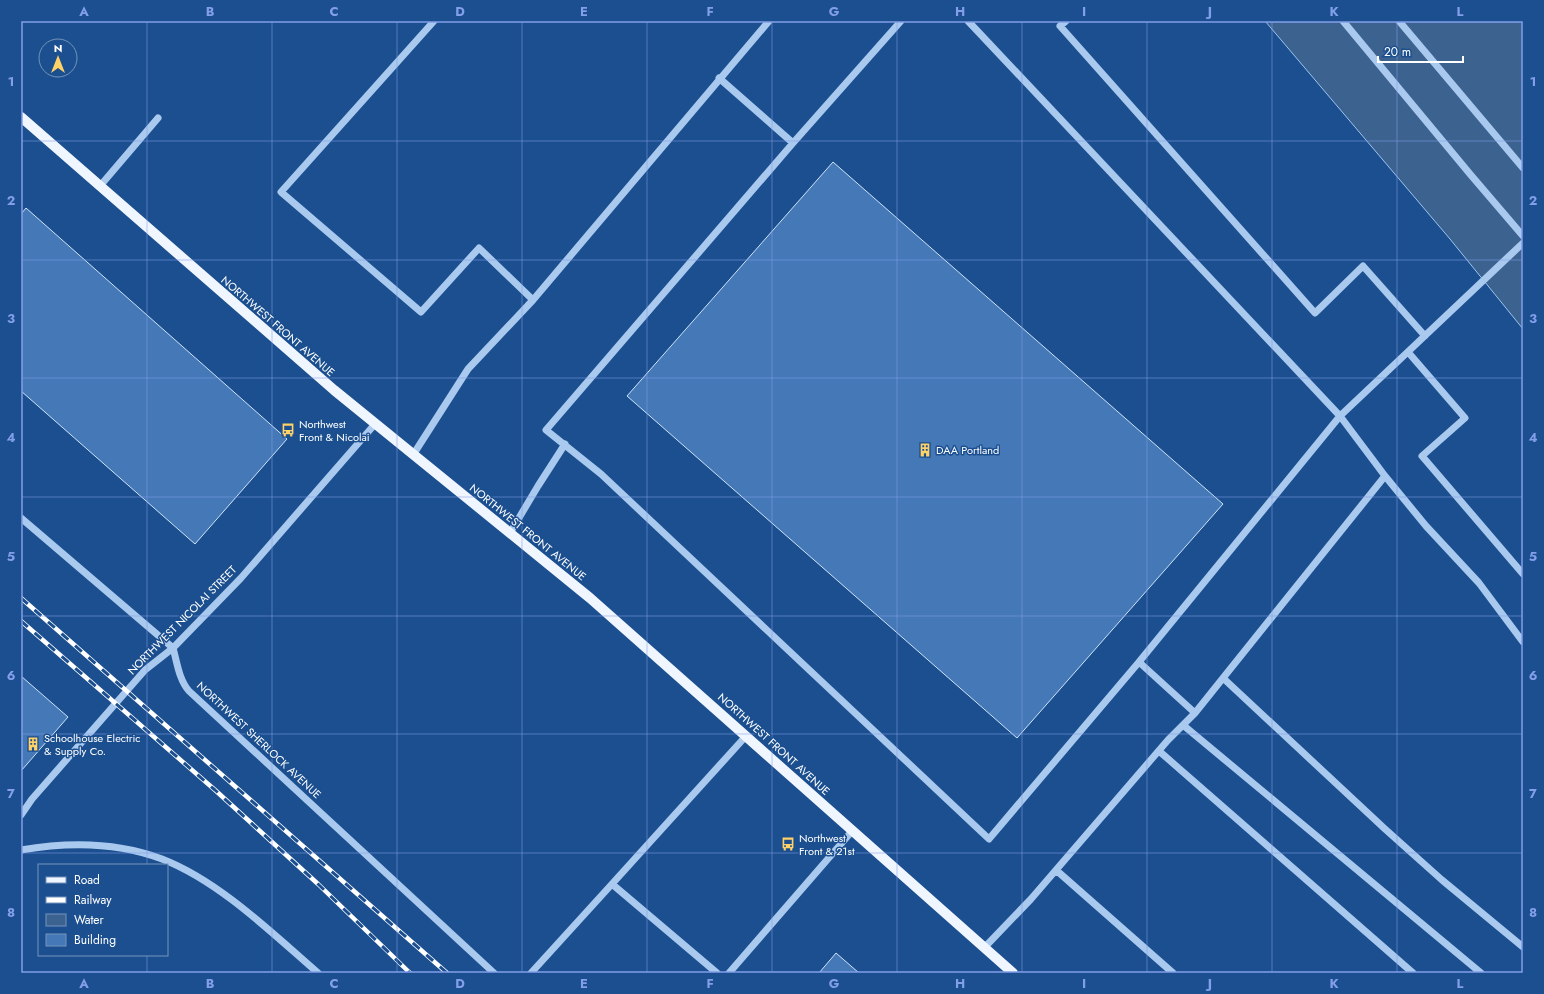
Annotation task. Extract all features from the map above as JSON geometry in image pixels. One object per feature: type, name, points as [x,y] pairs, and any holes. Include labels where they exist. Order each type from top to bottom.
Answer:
[{"type":"main road","name":"NORTHWEST FRONT AVENUE","points":[[21,117],[334,390],[590,598],[1013,973]]},
{"type":"street","points":[[434,21],[281,192],[421,312],[479,248],[533,300]]},
{"type":"street","points":[[413,455],[468,369],[533,300],[719,78],[769,21]]},
{"type":"street","points":[[901,21],[793,143],[546,430],[601,474],[989,839],[1139,662],[1340,416],[1523,243]]},
{"type":"street","points":[[968,21],[1340,416],[1385,476],[1426,526],[1479,583],[1523,642]]},
{"type":"street","points":[[1066,21],[1060,26],[1315,313],[1363,266],[1425,336]]},
{"type":"street","points":[[1343,21],[1523,236]]},
{"type":"street","points":[[1399,21],[1523,168]]},
{"type":"street","points":[[719,78],[793,143]]},
{"type":"street","points":[[100,186],[158,118]]},
{"type":"street","points":[[1408,352],[1465,418],[1422,456],[1523,574]]},
{"type":"street","name":"NORTHWEST NICOLAI STREET","points":[[21,815],[32,799],[145,670],[173,648],[241,578],[375,424]]},
{"type":"street","points":[[510,533],[565,444]]},
{"type":"street","points":[[984,948],[1031,899],[1159,751],[1195,713],[1385,476]]},
{"type":"street","points":[[21,518],[173,648]]},
{"type":"street","name":"NORTHWEST SHERLOCK AVENUE","points":[[173,648],[184,686],[494,973]]},
{"type":"street","points":[[1139,662],[1195,713]]},
{"type":"street","points":[[1223,678],[1385,829],[1442,880],[1523,947]]},
{"type":"street","points":[[1183,726],[1481,973]]},
{"type":"street","points":[[531,973],[746,736]]},
{"type":"street","points":[[1159,751],[1413,973]]},
{"type":"street","points":[[729,973],[853,830]]},
{"type":"street","points":[[21,850],[54,846],[100,846],[143,853],[162,859],[182,868],[223,894],[318,973]]},
{"type":"street","points":[[1056,870],[1174,973]]},
{"type":"street","points":[[612,884],[717,973]]},
{"type":"water","points":[[1265,21],[1523,21],[1523,329],[1450,239]]},
{"type":"building","name":"DAA Portland","points":[[833,162],[1223,504],[1017,738],[627,396]]},
{"type":"building","points":[[26,208],[287,439],[195,544],[21,391],[21,214]]},
{"type":"building","name":"Schoolhouse Electric & Supply Co.","points":[[21,676],[68,717],[21,771]]},
{"type":"building","points":[[836,953],[859,973],[819,973]]},
{"type":"railway","points":[[21,598],[447,973]]},
{"type":"railway","points":[[21,621],[215,790],[318,884],[410,973]]},
{"type":"place","name":"Northwest Front & Nicolai","points":[[288,430]]},
{"type":"place","name":"DAA Portland","points":[[925,450]]},
{"type":"place","name":"Schoolhouse Electric & Supply Co.","points":[[33,744]]},
{"type":"place","name":"Northwest Front & 21st","points":[[788,844]]}]
